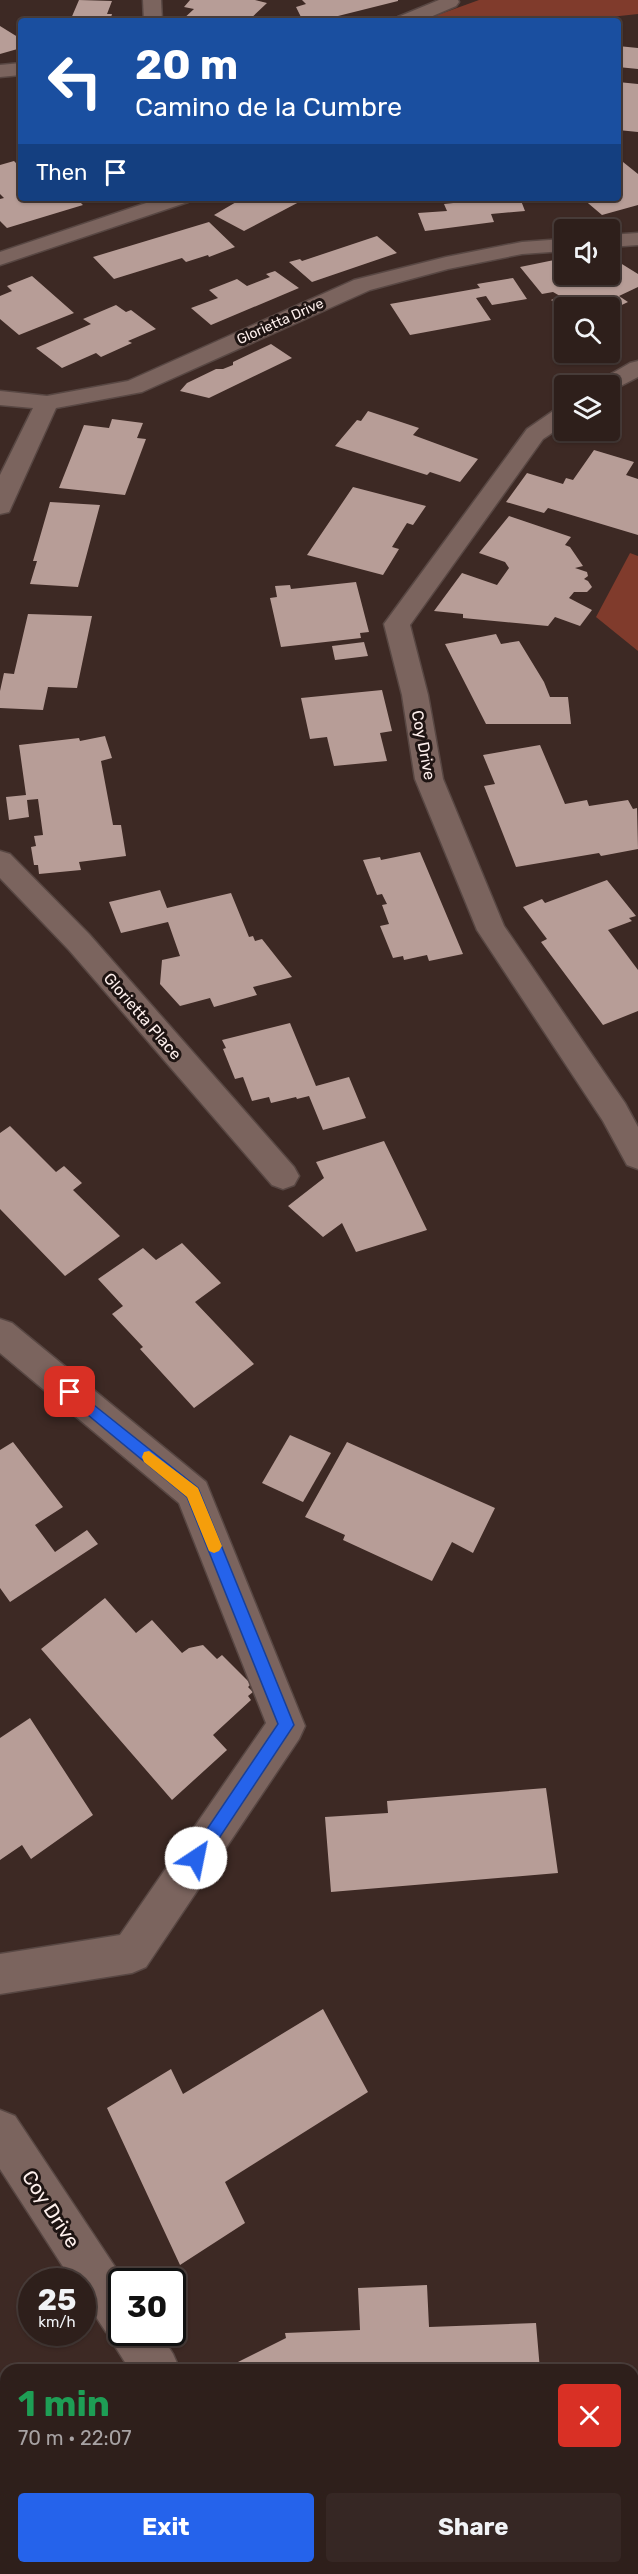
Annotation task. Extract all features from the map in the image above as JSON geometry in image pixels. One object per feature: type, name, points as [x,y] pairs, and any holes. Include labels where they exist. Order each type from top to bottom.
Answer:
[{"type":"street","points":[[152,0],[153,18]]},
{"type":"street","points":[[412,18],[450,2]]},
{"type":"street","points":[[0,71],[18,69]]},
{"type":"street","points":[[0,260],[171,201]]},
{"type":"street","points":[[620,240],[638,239]]},
{"type":"street","name":"Glorietta Drive","points":[[0,398],[47,403],[134,387],[362,285],[446,263],[522,249],[554,246]]},
{"type":"street","points":[[620,378],[638,368]]},
{"type":"street","points":[[0,507],[11,477],[47,403]]},
{"type":"street","name":"Coy Drive","points":[[554,421],[535,434],[397,624],[415,695],[429,779],[490,930],[614,1112],[638,1156]]},
{"type":"street","name":"Glorietta Place","points":[[0,861],[79,942],[283,1176]]},
{"type":"street","points":[[0,1333],[193,1493],[286,1725],[132,1953],[0,1974]]},
{"type":"street","name":"Coy Drive","points":[[0,2131],[108,2295]]},
{"type":"street","points":[[141,2346],[153,2364]]},
{"type":"shaded area","points":[[479,0],[638,0],[638,14],[601,18],[429,18]]},
{"type":"shaded area","points":[[630,553],[638,556],[638,651],[596,617]]},
{"type":"building","points":[[79,0],[112,1],[107,14],[112,14],[111,18],[71,18]]},
{"type":"building","points":[[190,0],[255,0],[267,3],[251,18],[184,18],[194,9],[184,7]]},
{"type":"building","points":[[302,0],[398,0],[326,18],[302,18],[296,7],[306,4]]},
{"type":"building","points":[[0,26],[18,37],[18,49],[0,54]]},
{"type":"building","points":[[621,46],[638,48],[638,69],[621,67]]},
{"type":"building","points":[[621,82],[638,84],[638,132],[621,130]]},
{"type":"building","points":[[621,160],[638,174],[638,205],[602,215],[586,201],[621,201]]},
{"type":"building","points":[[14,161],[18,165],[18,189],[16,189],[18,201],[79,201],[83,205],[7,228],[0,221],[0,199],[4,198],[0,194],[0,165]]},
{"type":"building","points":[[238,201],[301,201],[244,231],[214,215]]},
{"type":"building","points":[[472,201],[521,201],[525,211],[491,214],[494,222],[425,231],[418,213],[447,211],[444,204]]},
{"type":"building","points":[[209,222],[235,247],[209,257],[208,255],[186,262],[182,258],[114,279],[93,257]]},
{"type":"building","points":[[377,236],[397,253],[312,282],[289,262],[300,259],[302,261]]},
{"type":"building","points":[[554,260],[554,285],[620,285],[620,263],[638,274],[638,287],[619,296],[628,302],[620,306],[620,297],[558,297],[560,296],[553,292],[542,294],[520,267]]},
{"type":"building","points":[[275,271],[299,288],[211,325],[191,308],[218,298],[209,290],[237,279],[247,286],[270,277],[266,274]]},
{"type":"building","points":[[32,276],[74,313],[19,335],[0,319],[0,296],[12,291],[7,286]]},
{"type":"building","points":[[513,278],[527,299],[492,305],[486,296],[476,298],[491,320],[410,335],[390,304],[480,288],[477,284]]},
{"type":"building","points":[[116,305],[126,312],[131,310],[156,329],[128,341],[132,343],[101,357],[96,353],[62,368],[36,348],[91,324],[83,319]]},
{"type":"building","points":[[271,344],[292,358],[209,398],[180,391],[187,383],[216,369],[233,365],[233,362]]},
{"type":"building","points":[[368,411],[419,428],[413,435],[478,459],[460,482],[430,472],[427,475],[335,446],[357,420],[361,421]]},
{"type":"building","points":[[112,419],[143,423],[137,438],[146,439],[125,495],[59,488],[84,425],[109,428]]},
{"type":"building","points":[[594,450],[634,462],[626,475],[638,479],[638,535],[548,508],[544,513],[506,502],[527,473],[563,484],[566,478],[573,480]]},
{"type":"building","points":[[353,487],[426,506],[413,525],[407,523],[392,547],[399,549],[383,575],[307,555]]},
{"type":"building","points":[[50,502],[100,505],[78,587],[30,584],[37,561],[33,561]]},
{"type":"building","points":[[509,516],[571,537],[565,545],[570,547],[583,566],[575,568],[587,572],[588,576],[584,579],[592,587],[587,592],[574,592],[569,598],[592,610],[580,626],[555,617],[548,626],[463,618],[463,614],[434,611],[462,573],[497,585],[509,568],[505,562],[479,553]]},
{"type":"building","points":[[356,582],[369,632],[360,633],[361,638],[281,647],[270,598],[277,597],[275,586],[290,585],[291,589]]},
{"type":"building","points":[[28,614],[92,616],[77,688],[48,687],[43,710],[0,708],[0,691],[4,673],[14,674]]},
{"type":"building","points":[[496,634],[501,644],[519,641],[544,682],[550,697],[568,697],[571,724],[486,724],[445,644]]},
{"type":"building","points":[[364,642],[368,656],[335,660],[332,646]]},
{"type":"building","points":[[382,690],[392,731],[380,733],[387,761],[334,766],[327,737],[310,739],[301,698]]},
{"type":"building","points":[[105,736],[112,758],[101,761],[113,825],[121,825],[126,856],[79,862],[81,870],[39,874],[38,865],[34,865],[31,847],[36,846],[34,836],[43,835],[38,799],[27,800],[29,817],[9,820],[6,797],[26,795],[19,745],[79,738],[80,741]]},
{"type":"building","points":[[540,745],[565,804],[587,800],[589,806],[628,800],[633,809],[637,808],[638,849],[516,867],[484,786],[495,784],[483,755]]},
{"type":"building","points":[[420,852],[463,954],[429,961],[427,955],[404,960],[403,956],[393,958],[380,926],[389,924],[382,905],[387,904],[382,894],[377,895],[363,860],[380,857],[381,860]]},
{"type":"building","points":[[607,880],[636,916],[629,918],[632,921],[608,930],[638,970],[638,1011],[603,1025],[541,942],[547,939],[523,907],[542,899],[545,903]]},
{"type":"building","points":[[160,890],[167,908],[231,893],[249,937],[253,936],[255,941],[262,939],[292,977],[253,987],[257,995],[214,1007],[210,998],[180,1006],[160,984],[162,960],[180,956],[168,922],[121,933],[109,902]]},
{"type":"building","points":[[290,1023],[316,1086],[349,1077],[366,1118],[323,1130],[309,1096],[271,1103],[269,1097],[252,1101],[243,1077],[235,1079],[223,1049],[226,1048],[222,1040]]},
{"type":"building","points":[[10,1126],[56,1172],[64,1166],[82,1183],[73,1190],[120,1236],[65,1276],[0,1209],[0,1133]]},
{"type":"building","points":[[384,1141],[427,1230],[356,1252],[342,1223],[323,1237],[288,1206],[324,1178],[316,1162]]},
{"type":"building","points":[[182,1243],[221,1283],[195,1302],[254,1364],[194,1408],[140,1349],[143,1347],[112,1314],[123,1306],[98,1279],[143,1248],[156,1260]]},
{"type":"building","points":[[290,1435],[331,1453],[303,1502],[262,1483]]},
{"type":"building","points":[[13,1442],[63,1507],[35,1525],[55,1552],[87,1530],[98,1544],[10,1602],[0,1588],[0,1450]]},
{"type":"building","points":[[347,1442],[495,1508],[473,1553],[452,1542],[432,1581],[343,1540],[345,1535],[305,1517]]},
{"type":"building","points":[[105,1598],[136,1633],[152,1620],[182,1653],[189,1648],[203,1645],[217,1659],[222,1655],[251,1684],[248,1687],[253,1692],[248,1696],[251,1700],[213,1735],[227,1750],[172,1800],[41,1649]]},
{"type":"building","points":[[30,1718],[93,1815],[31,1859],[22,1845],[0,1860],[0,1738]]},
{"type":"building","points":[[546,1788],[558,1873],[331,1892],[325,1817],[388,1813],[387,1801]]},
{"type":"building","points":[[323,2009],[368,2092],[225,2182],[245,2223],[180,2265],[107,2108],[171,2069],[183,2094]]},
{"type":"building","points":[[427,2285],[429,2327],[536,2323],[539,2364],[234,2364],[286,2338],[285,2333],[360,2330],[358,2288]]},
{"type":"slow traffic","points":[[149,1457],[193,1493],[214,1546]]},
{"type":"route","points":[[70,1392],[193,1493],[286,1725],[196,1858]]}]
